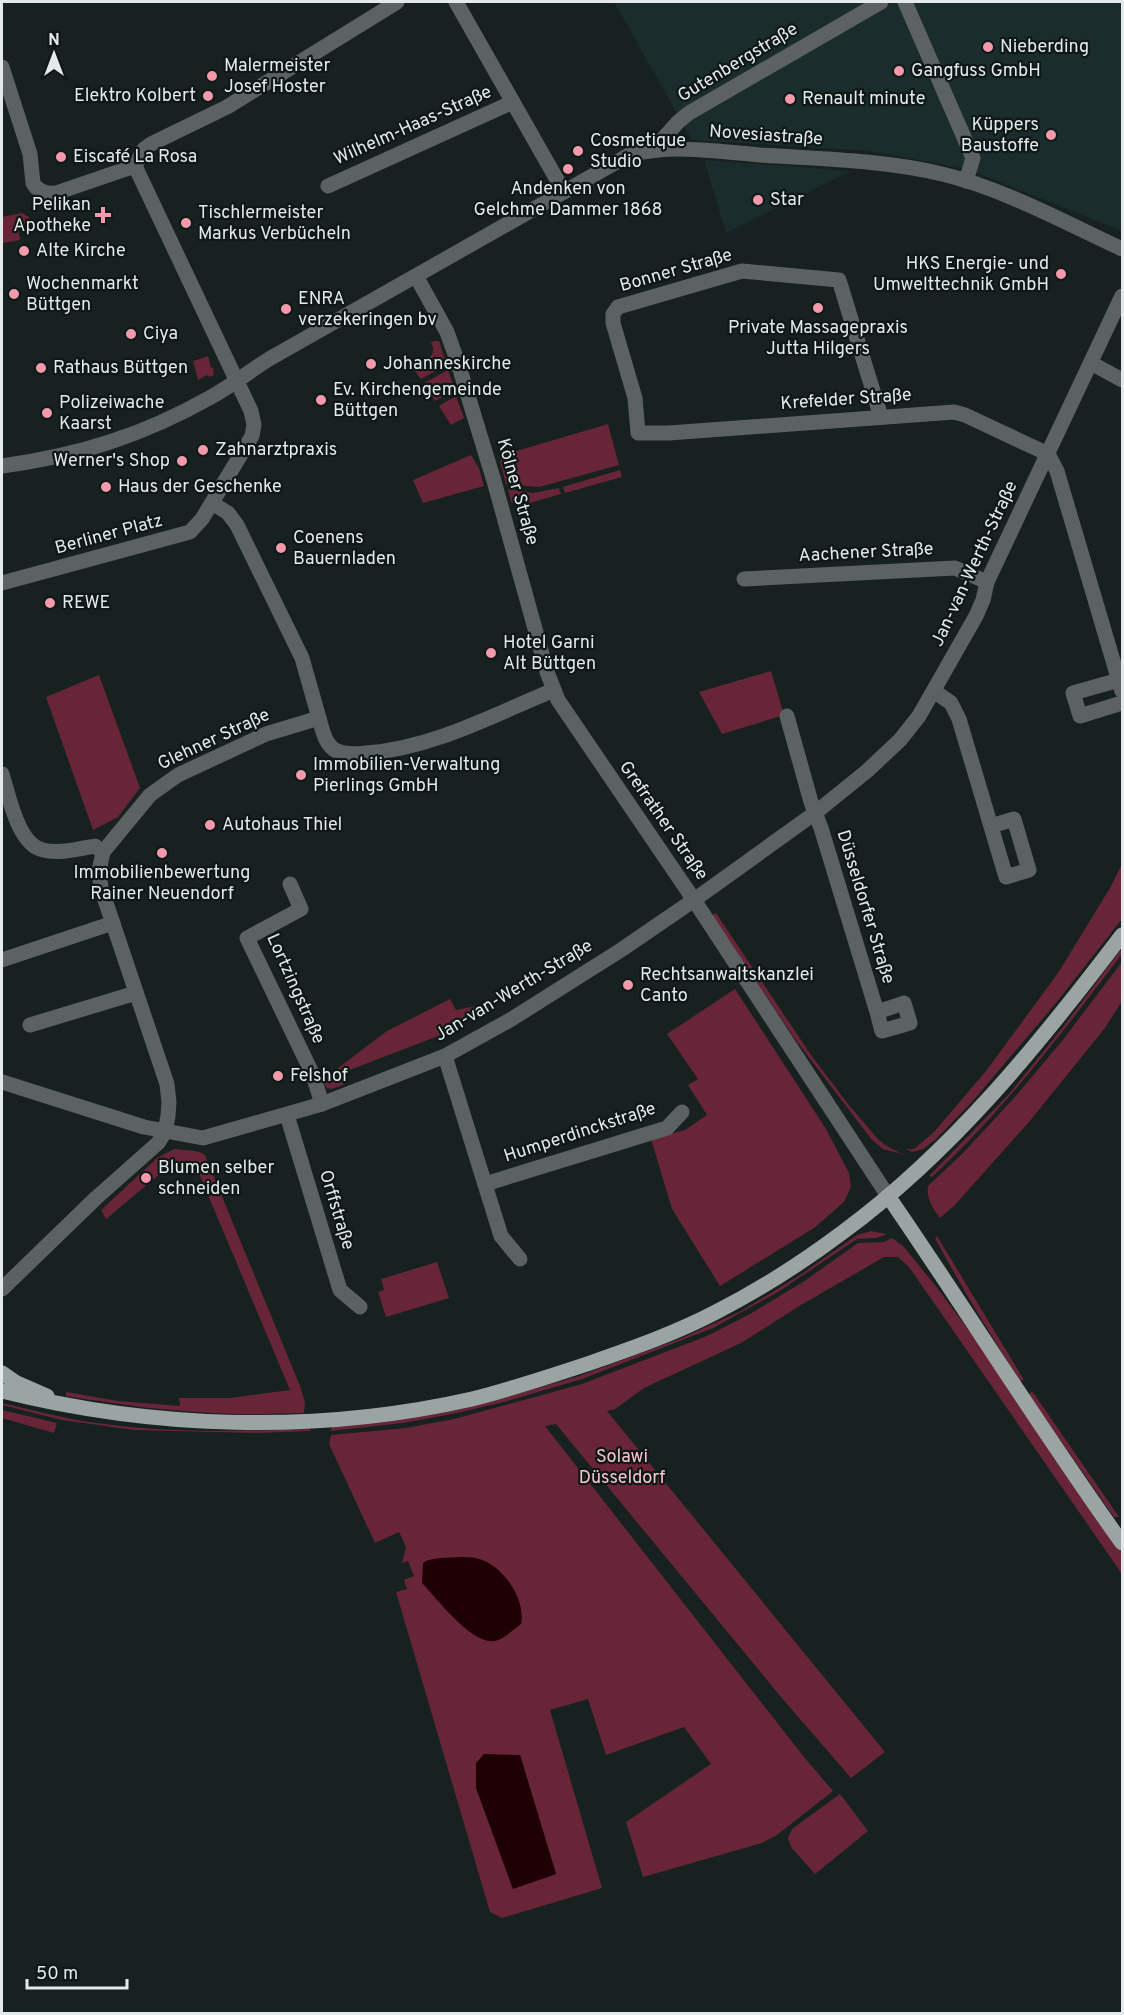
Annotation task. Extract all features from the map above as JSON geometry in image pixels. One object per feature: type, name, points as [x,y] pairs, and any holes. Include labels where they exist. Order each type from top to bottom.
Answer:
[{"type":"main road","points":[[2,1391],[60,1405],[157,1419],[264,1422],[370,1415],[471,1399],[521,1386],[659,1338],[744,1297],[804,1260],[888,1196],[977,1113],[1035,1047],[1122,935]]},
{"type":"main road","points":[[888,1196],[1122,1543]]},
{"type":"main road","points":[[2,1373],[60,1405]]},
{"type":"street","points":[[2,68],[30,154],[33,183],[44,193],[56,193],[135,166],[144,149],[151,144],[227,107],[397,2]]},
{"type":"street","points":[[456,2],[564,192]]},
{"type":"street","name":"Gutenbergstraße","points":[[654,149],[689,113],[881,2]]},
{"type":"street","points":[[905,2],[973,158],[966,181]]},
{"type":"street","name":"Wilhelm-Haas-Straße","points":[[328,186],[513,102]]},
{"type":"street","name":"Novesiastraße","points":[[2,466],[77,453],[112,443],[201,402],[629,155],[654,149],[893,165],[932,171],[966,181],[1018,202],[1122,249]]},
{"type":"street","points":[[135,166],[251,411],[254,431],[212,503],[228,513],[237,525],[306,667],[328,743],[338,751],[354,754],[392,751],[419,745],[554,690]]},
{"type":"street","name":"Bonner Straße","points":[[638,433],[635,398],[613,323],[613,314],[618,307],[742,271],[839,280],[880,417]]},
{"type":"street","name":"Kölner Straße","points":[[416,276],[447,332],[458,363],[554,690]]},
{"type":"street","name":"Jan-van-Werth-Straße","points":[[2,1082],[165,1132],[203,1138],[322,1104],[445,1056],[537,1004],[694,900],[815,813],[867,771],[900,740],[918,716],[983,600],[987,582],[1122,296]]},
{"type":"street","points":[[1091,363],[1122,380]]},
{"type":"street","name":"Krefelder Straße","points":[[638,433],[959,413],[1048,454]]},
{"type":"street","points":[[1048,454],[1057,471],[1117,656],[1121,685],[1073,693],[1080,716],[1122,703]]},
{"type":"street","name":"Berliner Platz","points":[[2,583],[184,535],[198,525],[212,503]]},
{"type":"street","name":"Aachener Straße","points":[[744,579],[955,568],[987,582]]},
{"type":"street","name":"Grefrather Straße","points":[[554,690],[573,723],[694,900],[888,1196]]},
{"type":"street","points":[[934,691],[947,699],[957,712],[991,826]]},
{"type":"street","points":[[786,716],[815,813]]},
{"type":"street","name":"Glehner Straße","points":[[103,852],[145,799],[165,783],[266,734],[319,718]]},
{"type":"street","points":[[2,774],[22,833],[35,848],[58,851],[95,846],[103,852],[99,863],[99,879],[167,1084],[169,1107],[165,1132],[149,1152],[3,1284]]},
{"type":"street","name":"Düsseldorfer Straße","points":[[815,813],[877,1012]]},
{"type":"street","name":"Lortzingstraße","points":[[290,884],[301,909],[247,938],[313,1075],[322,1104]]},
{"type":"street","points":[[2,960],[113,923]]},
{"type":"street","points":[[30,1025],[136,993]]},
{"type":"street","name":"Humperdinckstraße","points":[[445,1056],[501,1236],[520,1258]]},
{"type":"street","name":"Humperdinckstraße","points":[[484,1184],[667,1128],[682,1112]]},
{"type":"street","name":"Orffstraße","points":[[287,1115],[340,1290],[360,1307]]},
{"type":"shaded area","points":[[614,2],[1122,2],[1122,231],[967,169],[870,151],[692,140]]},
{"type":"shaded area","points":[[704,160],[851,171],[726,233]]},
{"type":"shaded area","points":[[440,1558],[477,1558],[498,1570],[512,1586],[517,1596],[522,1615],[521,1624],[498,1640],[489,1641],[468,1630],[422,1583],[423,1563]]},
{"type":"shaded area","points":[[484,1754],[520,1755],[556,1874],[513,1889],[476,1788],[476,1763]]},
{"type":"green space","points":[[22,213],[29,217],[30,225],[18,228],[20,240],[2,243],[2,217]]},
{"type":"green space","points":[[439,341],[447,365],[421,379],[414,370],[420,361],[431,356],[433,347],[431,343]]},
{"type":"green space","points":[[208,356],[214,375],[209,377],[207,375],[198,380],[193,361]]},
{"type":"green space","points":[[448,370],[455,390],[435,401],[424,383]]},
{"type":"green space","points":[[456,396],[464,418],[451,425],[439,406]]},
{"type":"green space","points":[[608,424],[619,465],[539,487],[506,484],[500,462],[503,455]]},
{"type":"green space","points":[[471,455],[479,468],[484,486],[423,503],[413,480]]},
{"type":"green space","points":[[620,470],[622,477],[565,493],[563,487]]},
{"type":"green space","points":[[559,488],[561,494],[519,506],[511,502],[508,489],[533,493]]},
{"type":"green space","points":[[771,671],[784,715],[722,734],[699,692]]},
{"type":"green space","points":[[99,675],[140,788],[118,817],[93,830],[46,697]]},
{"type":"green space","points":[[1122,864],[1122,919],[1056,1003],[972,1102],[935,1140],[923,1149],[912,1152],[906,1149],[914,1149],[934,1132],[986,1071],[1058,973],[1110,888]]},
{"type":"green space","points":[[716,913],[811,1055],[848,1104],[877,1138],[902,1154],[883,1149],[872,1140],[795,1039],[712,915]]},
{"type":"green space","points":[[1122,948],[1122,954],[1032,1070],[984,1125],[932,1177],[929,1176],[1009,1094]]},
{"type":"green space","points":[[1122,962],[1122,1001],[1105,1028],[1029,1122],[954,1206],[940,1218],[929,1199],[928,1186],[964,1152],[1014,1098],[1062,1041]]},
{"type":"green space","points":[[735,989],[826,1129],[849,1173],[851,1187],[844,1202],[814,1228],[720,1286],[672,1209],[651,1139],[685,1130],[707,1115],[688,1085],[698,1079],[667,1034]]},
{"type":"green space","points":[[450,999],[456,1010],[492,1003],[493,1006],[446,1033],[347,1071],[343,1085],[331,1089],[324,1084],[326,1077],[387,1031]]},
{"type":"green space","points":[[174,1149],[195,1151],[205,1155],[300,1386],[305,1402],[304,1413],[189,1412],[66,1396],[66,1392],[118,1401],[180,1406],[179,1398],[230,1398],[290,1390],[195,1164],[174,1162],[106,1219],[101,1210],[157,1158]]},
{"type":"green space","points":[[871,1231],[887,1234],[877,1238],[857,1239],[778,1292],[713,1328],[582,1379],[457,1413],[403,1423],[330,1431],[332,1427],[503,1398],[579,1376],[628,1358],[682,1338],[741,1311],[800,1275],[857,1235]]},
{"type":"green space","points":[[937,1236],[1024,1380],[1020,1381],[976,1310],[935,1238]]},
{"type":"green space","name":"Solawi Düsseldorf","points":[[892,1238],[903,1246],[985,1352],[1056,1461],[1122,1553],[1122,1574],[909,1267],[898,1257],[884,1257],[741,1343],[644,1388],[615,1409],[607,1411],[885,1752],[851,1778],[781,1697],[556,1424],[545,1426],[833,1791],[777,1835],[762,1843],[643,1877],[626,1822],[711,1764],[684,1727],[606,1755],[588,1699],[550,1710],[602,1888],[502,1918],[490,1912],[396,1592],[407,1589],[404,1580],[414,1576],[408,1561],[402,1563],[406,1547],[399,1532],[375,1543],[329,1444],[331,1435],[406,1428],[454,1419],[582,1384],[707,1336],[750,1314],[803,1282],[858,1243],[884,1242]],"holes":[[[520,1755],[556,1874],[513,1888],[476,1788]]]},
{"type":"green space","points":[[437,1262],[449,1298],[386,1317],[378,1292],[384,1290],[381,1279]]},
{"type":"green space","points":[[1032,1391],[1119,1517],[1114,1517],[1029,1395]]},
{"type":"green space","points":[[2,1403],[78,1420],[130,1427],[232,1431],[309,1429],[311,1431],[257,1433],[134,1430],[62,1420],[2,1405]]},
{"type":"green space","points":[[2,1410],[57,1423],[54,1433],[2,1418]]},
{"type":"green space","points":[[840,1794],[868,1831],[815,1874],[791,1847],[788,1838],[792,1829]]},
{"type":"place","name":"Nieberding","points":[[988,47]]},
{"type":"place","name":"Gangfuss GmbH","points":[[899,71]]},
{"type":"place","name":"Malermeister Josef Hoster","points":[[212,76]]},
{"type":"place","name":"Elektro Kolbert","points":[[208,96]]},
{"type":"place","name":"Renault minute","points":[[790,99]]},
{"type":"place","name":"Küppers Baustoffe","points":[[1051,135]]},
{"type":"place","name":"Cosmetique Studio","points":[[578,151]]},
{"type":"place","name":"Eiscafé La Rosa","points":[[61,157]]},
{"type":"place","name":"Andenken von Gelchme Dammer 1868","points":[[568,169]]},
{"type":"place","name":"Star","points":[[758,200]]},
{"type":"place","name":"Pelikan Apotheke","points":[[103,215]]},
{"type":"place","name":"Tischlermeister Markus Verbücheln","points":[[186,223]]},
{"type":"place","name":"Alte Kirche","points":[[24,251]]},
{"type":"place","name":"HKS Energie- und Umwelttechnik GmbH","points":[[1061,274]]},
{"type":"place","name":"Wochenmarkt Büttgen","points":[[14,294]]},
{"type":"place","name":"Private Massagepraxis Jutta Hilgers","points":[[818,308]]},
{"type":"place","name":"ENRA verzekeringen bv","points":[[286,309]]},
{"type":"place","name":"Ciya","points":[[131,334]]},
{"type":"place","name":"Johanneskirche","points":[[371,364]]},
{"type":"place","name":"Rathaus Büttgen","points":[[41,368]]},
{"type":"place","name":"Ev. Kirchengemeinde Büttgen","points":[[321,400]]},
{"type":"place","name":"Polizeiwache Kaarst","points":[[47,413]]},
{"type":"place","name":"Zahnarztpraxis","points":[[203,450]]},
{"type":"place","name":"Werner's Shop","points":[[182,461]]},
{"type":"place","name":"Haus der Geschenke","points":[[106,487]]},
{"type":"place","name":"Coenens Bauernladen","points":[[281,548]]},
{"type":"place","name":"REWE","points":[[50,603]]},
{"type":"place","name":"Hotel Garni Alt Büttgen","points":[[491,653]]},
{"type":"place","name":"Immobilien-Verwaltung Pierlings GmbH","points":[[301,775]]},
{"type":"place","name":"Autohaus Thiel","points":[[210,825]]},
{"type":"place","name":"Immobilienbewertung Rainer Neuendorf","points":[[162,853]]},
{"type":"place","name":"Rechtsanwaltskanzlei Canto","points":[[628,985]]},
{"type":"place","name":"Felshof","points":[[278,1076]]},
{"type":"place","name":"Blumen selber schneiden","points":[[146,1178]]}]
